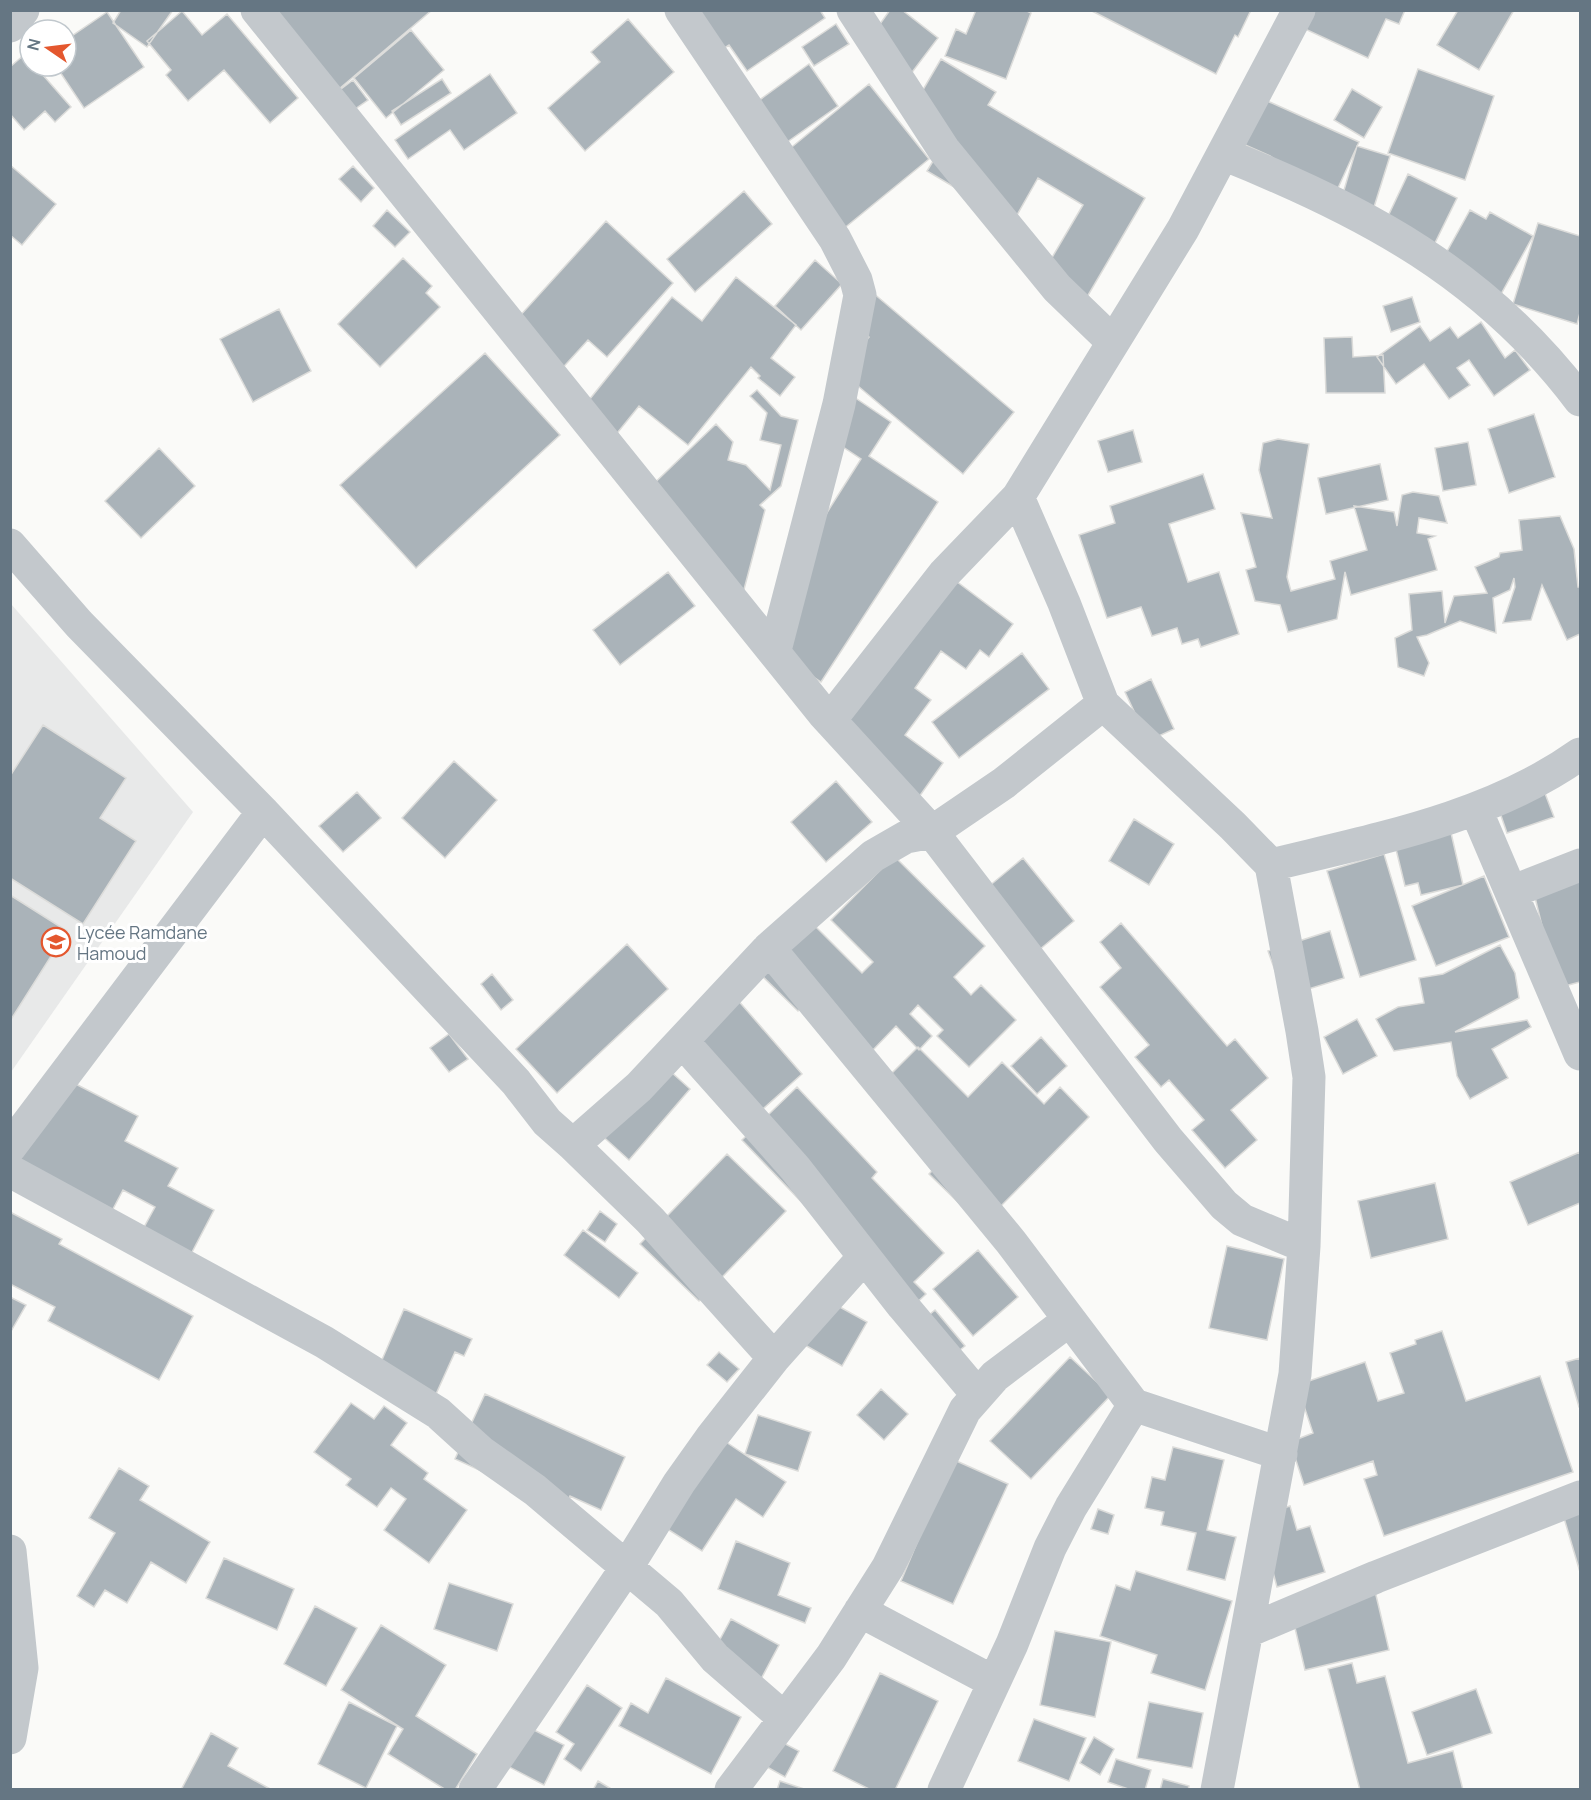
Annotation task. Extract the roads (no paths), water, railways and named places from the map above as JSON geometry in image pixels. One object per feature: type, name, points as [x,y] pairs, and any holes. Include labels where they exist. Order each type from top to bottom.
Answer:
[{"type":"street","points":[[257,10],[830,720],[932,832],[1168,1140],[1224,1205],[1242,1220],[1304,1246]]},
{"type":"street","points":[[681,10],[836,239],[856,280],[860,295],[839,404],[775,650]]},
{"type":"street","points":[[830,720],[944,574],[1018,497],[1183,229],[1299,10]]},
{"type":"street","points":[[860,14],[944,150],[1057,288],[1113,342]]},
{"type":"street","points":[[1223,154],[1290,181],[1410,243],[1476,291],[1517,327],[1558,371],[1581,400]]},
{"type":"street","points":[[1018,497],[1064,603],[1103,704],[1233,826],[1271,865],[1308,1077],[1304,1246],[1295,1374],[1217,1790]]},
{"type":"street","points":[[10,545],[79,624],[263,812],[516,1082],[547,1122],[650,1220],[774,1358]]},
{"type":"street","points":[[573,1145],[639,1087],[769,948],[873,856],[906,837],[932,832],[1004,783],[1103,704]]},
{"type":"street","points":[[1271,865],[1476,810],[1552,774],[1581,754]]},
{"type":"street","points":[[1476,810],[1581,1054]]},
{"type":"street","points":[[10,1148],[263,812]]},
{"type":"street","points":[[1511,892],[1581,865]]},
{"type":"street","points":[[769,948],[1011,1242],[1068,1321],[1134,1405],[1281,1454]]},
{"type":"street","points":[[681,1041],[795,1168],[864,1257],[977,1394]]},
{"type":"street","points":[[10,1171],[324,1342],[438,1413],[482,1452],[535,1490],[669,1603],[715,1658],[784,1718]]},
{"type":"street","points":[[475,1790],[627,1567],[679,1483],[774,1358],[864,1257]]},
{"type":"street","points":[[733,1789],[831,1657],[888,1567],[965,1410],[995,1376],[1068,1321]]},
{"type":"street","points":[[944,1790],[1012,1644],[1050,1548],[1071,1507],[1134,1405]]},
{"type":"street","points":[[1248,1631],[1581,1497]]},
{"type":"street","points":[[10,1551],[22,1668],[10,1738]]},
{"type":"street","points":[[860,1611],[994,1683]]},
{"type":"place","name":"Lycée Ramdane Hamoud","points":[[56,942]]}]
